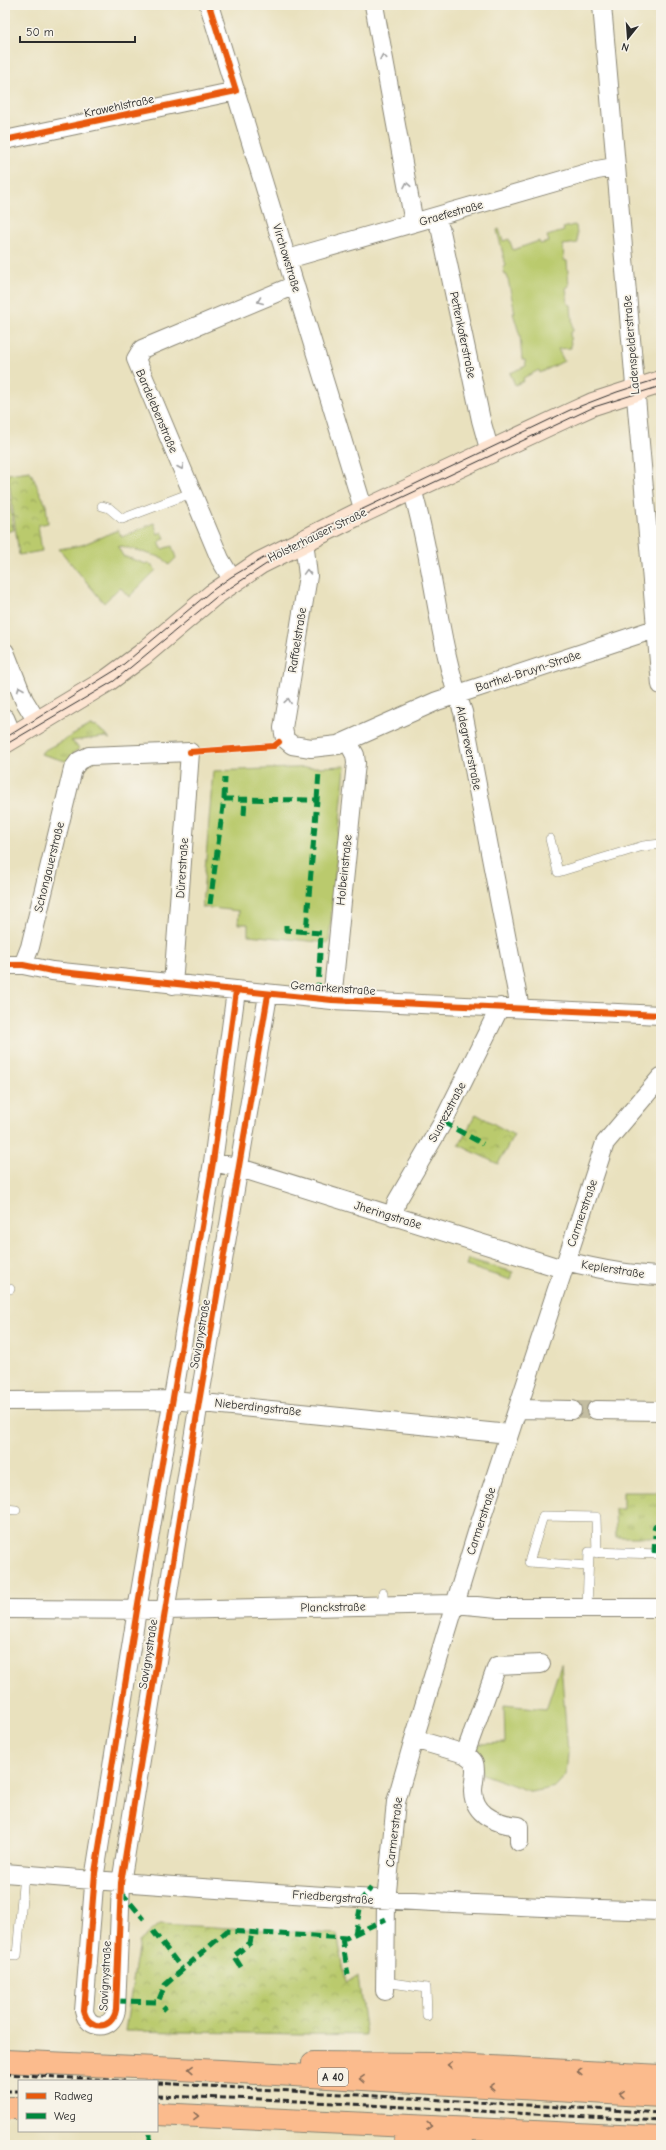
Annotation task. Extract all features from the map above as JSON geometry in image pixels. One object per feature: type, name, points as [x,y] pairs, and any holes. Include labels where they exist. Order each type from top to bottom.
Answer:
[{"type":"highway","name":"A 40","points":[[5,2061],[221,2071],[661,2096]]},
{"type":"highway","points":[[221,2071],[322,2062],[436,2064],[661,2076]]},
{"type":"highway","points":[[5,2108],[18,2108]]},
{"type":"highway","points":[[158,2114],[334,2121],[661,2138]]},
{"type":"highway","points":[[334,2121],[419,2140],[462,2145]]},
{"type":"main road","name":"Holsterhauser Straße","points":[[8,732],[38,723],[120,672],[197,607],[233,581],[256,566],[304,540],[594,404],[661,382]]},
{"type":"street","name":"Virchowstraße","points":[[210,5],[364,511]]},
{"type":"street","points":[[374,5],[414,223]]},
{"type":"street","name":"Ladenspelderstraße","points":[[602,5],[635,391],[659,628],[661,685]]},
{"type":"street","name":"Krawehlstraße","points":[[5,140],[236,92]]},
{"type":"street","name":"Graefestraße","points":[[288,260],[597,170],[615,167]]},
{"type":"street","name":"Pettenkoferstraße","points":[[435,217],[441,231],[481,420],[490,452]]},
{"type":"street","name":"Bardelebenstraße","points":[[233,581],[220,559],[137,363],[138,353],[142,349],[295,285]]},
{"type":"street","name":"Aldegreverstraße","points":[[412,489],[421,520],[450,672],[463,712],[520,1008]]},
{"type":"street","name":"Raffaelstraße","points":[[285,739],[283,728],[308,576],[304,540]]},
{"type":"street","name":"Barthel-Bruyn-Straße","points":[[285,739],[292,745],[311,748],[325,748],[348,742],[437,701],[659,628]]},
{"type":"street","points":[[5,652],[24,700],[38,723]]},
{"type":"street","name":"Holbeinstraße","points":[[332,1000],[356,763],[355,755],[348,742]]},
{"type":"street","name":"Schongauerstraße","points":[[10,966],[30,947],[73,769],[79,761],[89,756],[190,752]]},
{"type":"street","name":"Dürerstraße","points":[[173,985],[190,752]]},
{"type":"street","name":"Gemarkenstraße","points":[[10,966],[173,985],[332,1000],[661,1014]]},
{"type":"street","name":"Savignystraße","points":[[236,991],[213,1162],[137,1610],[94,1881],[85,2018],[91,2024],[97,2026],[104,2026],[111,2022],[115,2017],[121,1883],[199,1402],[240,1168],[268,995]]},
{"type":"street","name":"Suarezstraße","points":[[393,1217],[397,1201],[443,1122],[500,1007]]},
{"type":"street","name":"Carmerstraße","points":[[385,1987],[386,1901],[396,1802],[414,1739],[509,1434],[605,1143],[661,1077]]},
{"type":"street","name":"Jheringstraße","points":[[213,1162],[240,1168],[393,1217],[564,1265]]},
{"type":"street","name":"Keplerstraße","points":[[564,1265],[634,1275],[661,1276]]},
{"type":"street","name":"Nieberdingstraße","points":[[5,1401],[173,1400],[509,1434]]},
{"type":"street","points":[[518,1409],[572,1410]]},
{"type":"street","points":[[596,1410],[661,1411]]},
{"type":"street","name":"Planckstraße","points":[[5,1609],[166,1610],[383,1599],[498,1608],[661,1608]]},
{"type":"street","points":[[465,1754],[497,1666],[541,1664]]},
{"type":"street","points":[[414,1739],[465,1754],[474,1763],[473,1793],[477,1806],[491,1819],[503,1824],[519,1826],[519,1842]]},
{"type":"street","name":"Friedbergstraße","points":[[5,1873],[121,1883],[233,1885],[386,1901],[661,1911]]},
{"type":"lane","points":[[102,506],[109,508],[122,519],[192,493]]},
{"type":"lane","points":[[550,839],[558,872],[636,848],[661,844]]},
{"type":"lane","points":[[5,1509],[16,1510]]},
{"type":"lane","points":[[588,1566],[529,1562],[543,1516],[596,1517],[597,1553]]},
{"type":"lane","points":[[587,1608],[589,1552],[661,1554]]},
{"type":"lane","points":[[5,1955],[17,1956],[24,1874]]},
{"type":"lane","points":[[385,1987],[426,1988],[427,2016]]},
{"type":"green space","points":[[574,225],[576,226],[578,243],[563,245],[564,260],[567,261],[569,286],[566,288],[568,304],[571,305],[573,331],[570,333],[571,348],[558,349],[564,361],[540,373],[539,370],[523,378],[524,381],[515,385],[510,373],[526,366],[525,360],[522,360],[520,336],[513,313],[515,313],[507,275],[505,275],[503,267],[506,266],[497,230],[499,229],[503,241],[509,239],[513,250],[539,241],[540,244],[549,242],[547,236],[564,231],[563,228]]},
{"type":"green space","points":[[30,471],[46,505],[48,523],[38,525],[42,551],[19,555],[8,474]]},
{"type":"green space","points":[[5,475],[14,530],[5,532]]},
{"type":"green space","points":[[154,523],[158,534],[162,532],[165,538],[159,542],[162,549],[172,546],[176,558],[169,565],[163,558],[121,546],[118,547],[123,556],[146,564],[148,562],[156,570],[129,597],[120,587],[104,603],[59,549],[82,545],[118,530],[122,537]]},
{"type":"green space","points":[[90,726],[96,727],[110,739],[105,737],[71,741],[80,748],[72,754],[69,762],[41,754],[43,751]]},
{"type":"green space","points":[[345,766],[329,943],[248,935],[248,924],[238,924],[239,911],[202,907],[213,771]]},
{"type":"green space","points":[[476,1114],[514,1135],[498,1164],[459,1145]]},
{"type":"green space","points":[[468,1259],[513,1272],[511,1280],[466,1266]]},
{"type":"green space","points":[[623,1492],[661,1492],[661,1537],[616,1537],[615,1509],[623,1509]]},
{"type":"green space","points":[[561,1664],[568,1753],[566,1775],[555,1787],[532,1792],[482,1774],[477,1744],[505,1743],[504,1705],[546,1709]]},
{"type":"green space","points":[[160,1924],[337,1934],[346,1981],[358,1977],[366,2035],[125,2031],[139,1942]]},
{"type":"tunnel","points":[[572,1410],[596,1410]]},
{"type":"tram line","points":[[5,738],[119,668],[210,592],[231,577],[277,550],[570,410],[617,392],[661,378]]},
{"type":"tram line","points":[[5,745],[114,681],[215,598],[280,555],[594,407],[661,386]]},
{"type":"railway","points":[[5,2074],[108,2080]]},
{"type":"railway","points":[[158,2083],[661,2113]]},
{"type":"railway","points":[[5,2091],[18,2091]]},
{"type":"railway","points":[[158,2096],[261,2099],[661,2121]]},
{"type":"marked path","points":[[317,800],[319,772]]},
{"type":"marked path","points":[[224,799],[225,778]]},
{"type":"marked path","points":[[210,904],[224,799],[317,800],[306,932]]},
{"type":"marked path","points":[[244,815],[245,799]]},
{"type":"marked path","points":[[286,925],[286,930],[321,933],[318,989]]},
{"type":"marked path","points":[[443,1122],[483,1144]]},
{"type":"marked path","points":[[654,1530],[655,1527],[661,1522]]},
{"type":"marked path","points":[[654,1553],[655,1535]]},
{"type":"marked path","points":[[355,1934],[362,1899],[371,1888]]},
{"type":"marked path","points":[[121,1892],[144,1919]]},
{"type":"marked path","points":[[116,2001],[158,2002],[165,1985],[227,1931],[346,1938],[386,1919]]},
{"type":"marked path","points":[[153,1931],[182,1969]]},
{"type":"marked path","points":[[241,1967],[234,1956],[250,1943],[252,1933]]},
{"type":"marked path","points":[[342,1938],[348,1975]]},
{"type":"marked path","points":[[163,2007],[166,2010]]},
{"type":"marked path","points":[[150,2134],[150,2145]]},
{"type":"cycle path","points":[[5,140],[236,91],[209,5]]},
{"type":"cycle path","points":[[190,752],[274,746],[279,742]]},
{"type":"cycle path","points":[[5,965],[23,965],[52,971],[332,1000],[661,1015]]},
{"type":"cycle path","points":[[236,991],[213,1162],[137,1610],[95,1873],[84,2011],[90,2022],[100,2026],[110,2022],[114,2017],[116,2010],[121,1883],[199,1402],[268,995]]}]
